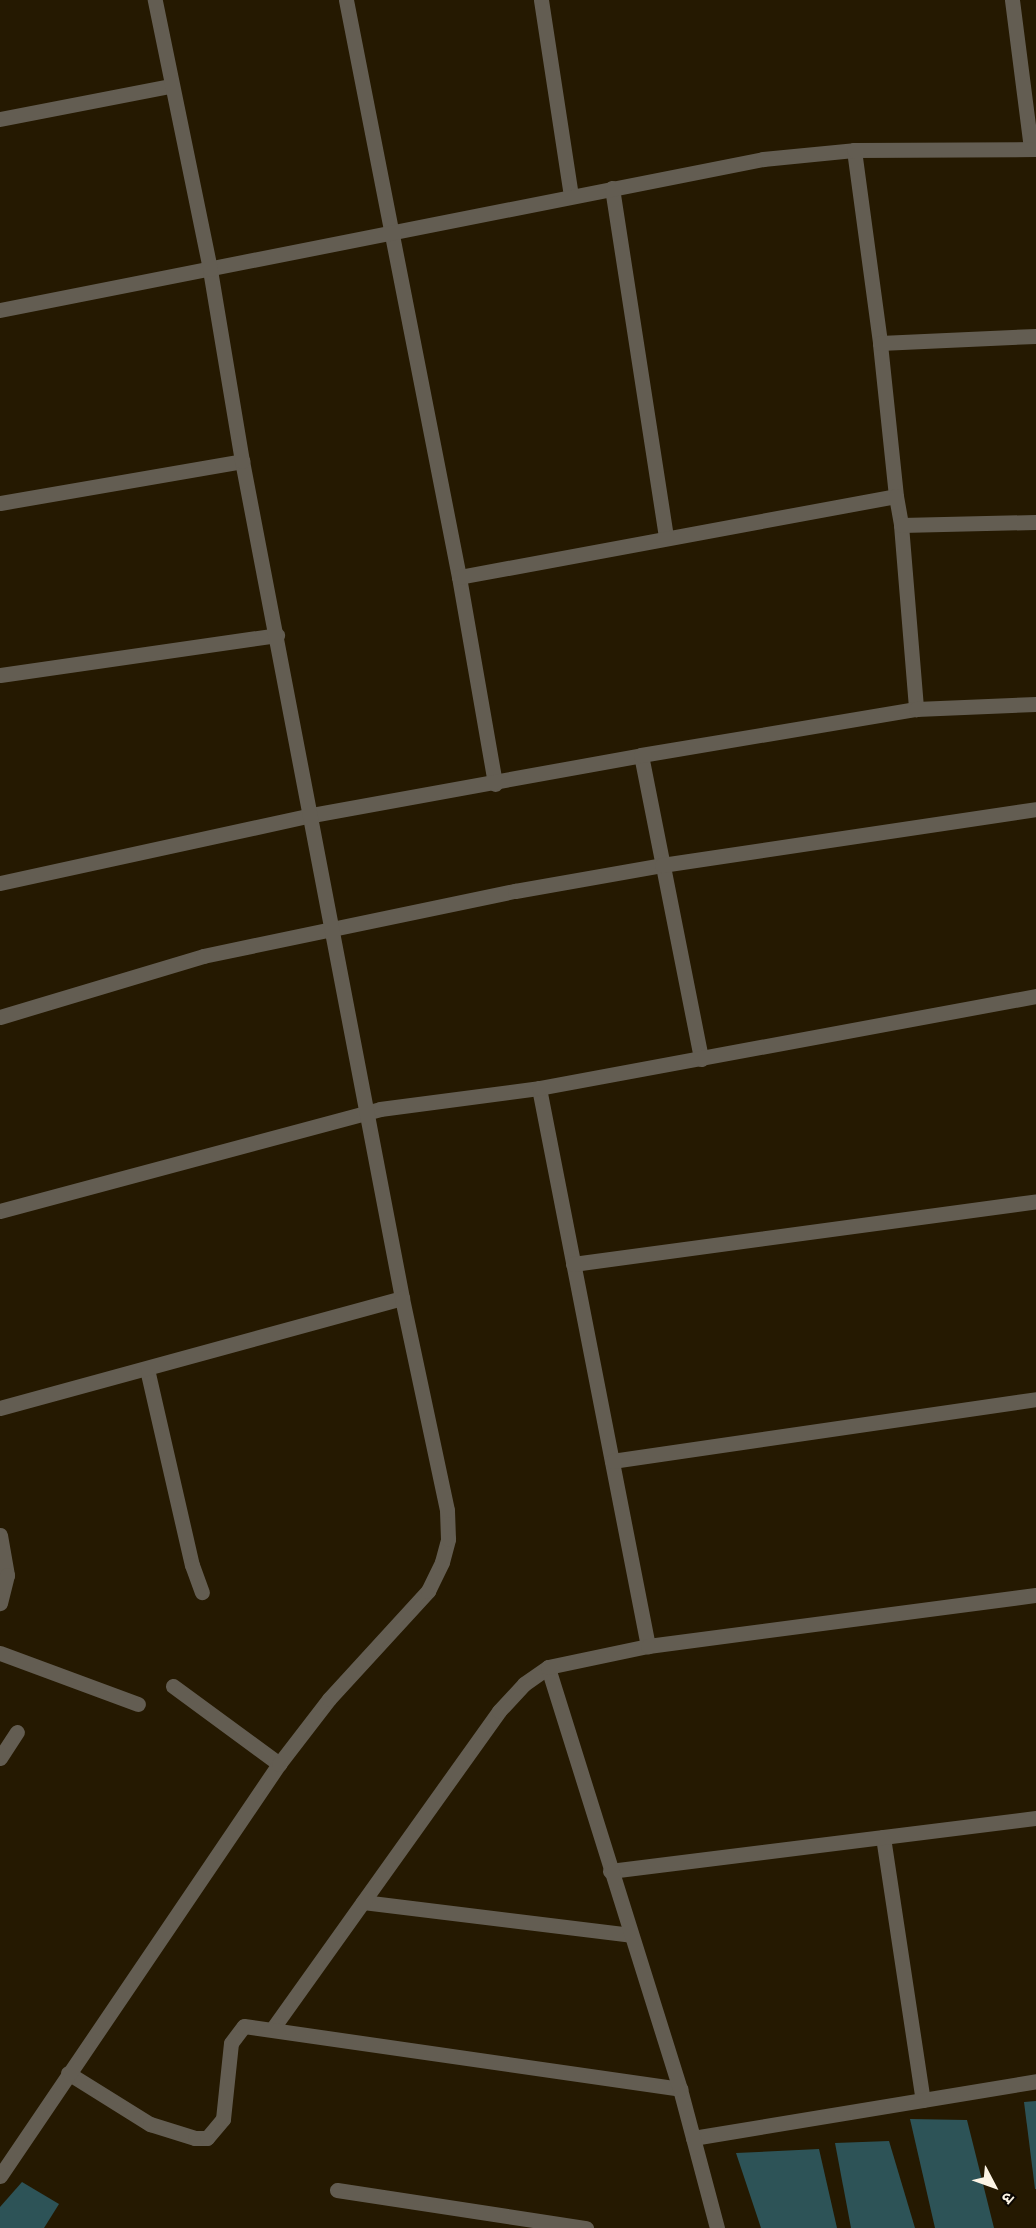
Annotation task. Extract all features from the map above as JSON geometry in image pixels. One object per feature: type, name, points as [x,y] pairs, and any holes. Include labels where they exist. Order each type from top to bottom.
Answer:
[{"type":"street","points":[[0,2176],[279,1764],[329,1699],[428,1591],[442,1562],[448,1539],[447,1510],[402,1298],[334,928],[243,461],[210,269],[170,86],[155,0]]},
{"type":"street","points":[[346,0],[389,234],[459,577],[495,784]]},
{"type":"street","points":[[541,0],[571,195]]},
{"type":"street","points":[[0,310],[389,234],[571,195],[763,159],[854,150],[1033,149],[1012,0]]},
{"type":"street","points":[[0,119],[170,86]]},
{"type":"street","points":[[854,150],[901,525],[916,709]]},
{"type":"street","points":[[612,188],[666,538]]},
{"type":"street","points":[[880,343],[1036,336]]},
{"type":"street","points":[[0,503],[243,461]]},
{"type":"street","points":[[459,577],[896,495]]},
{"type":"street","points":[[901,525],[1036,522]]},
{"type":"street","points":[[0,675],[277,635]]},
{"type":"street","points":[[0,883],[312,815],[495,784],[641,755],[916,709],[1036,704]]},
{"type":"street","points":[[641,755],[701,1059]]},
{"type":"street","points":[[0,1017],[204,956],[334,928],[662,865],[1036,809]]},
{"type":"street","points":[[0,1211],[368,1112],[539,1088],[1036,996]]},
{"type":"street","points":[[539,1088],[648,1646]]},
{"type":"street","points":[[573,1264],[1036,1201]]},
{"type":"street","points":[[0,1408],[402,1298]]},
{"type":"street","points":[[147,1369],[192,1565],[202,1592]]},
{"type":"street","points":[[612,1461],[1036,1399]]},
{"type":"street","points":[[0,1535],[7,1575],[0,1604]]},
{"type":"street","points":[[273,2028],[499,1711],[524,1684],[548,1667],[648,1646],[1036,1595]]},
{"type":"street","points":[[0,1653],[138,1704]]},
{"type":"street","points":[[548,1667],[680,2089],[717,2228]]},
{"type":"street","points":[[173,1686],[279,1764]]},
{"type":"street","points":[[0,1758],[18,1732]]},
{"type":"street","points":[[610,1871],[1036,1818]]},
{"type":"street","points":[[883,1836],[923,2100]]},
{"type":"street","points":[[363,1902],[631,1935]]},
{"type":"street","points":[[68,2073],[150,2124],[195,2138],[207,2138],[223,2119],[236,2033],[244,2026],[273,2028],[680,2089]]},
{"type":"street","points":[[693,2138],[1036,2080]]},
{"type":"street","points":[[336,2190],[586,2228]]},
{"type":"building","points":[[1036,2101],[1036,2189],[1035,2189],[1024,2102]]},
{"type":"building","points":[[910,2119],[967,2120],[994,2228],[935,2228]]},
{"type":"building","points":[[889,2141],[915,2228],[851,2228],[835,2143]]},
{"type":"building","points":[[819,2149],[837,2228],[761,2228],[736,2153]]},
{"type":"building","points":[[22,2182],[59,2204],[44,2228],[0,2228],[0,2207]]}]
